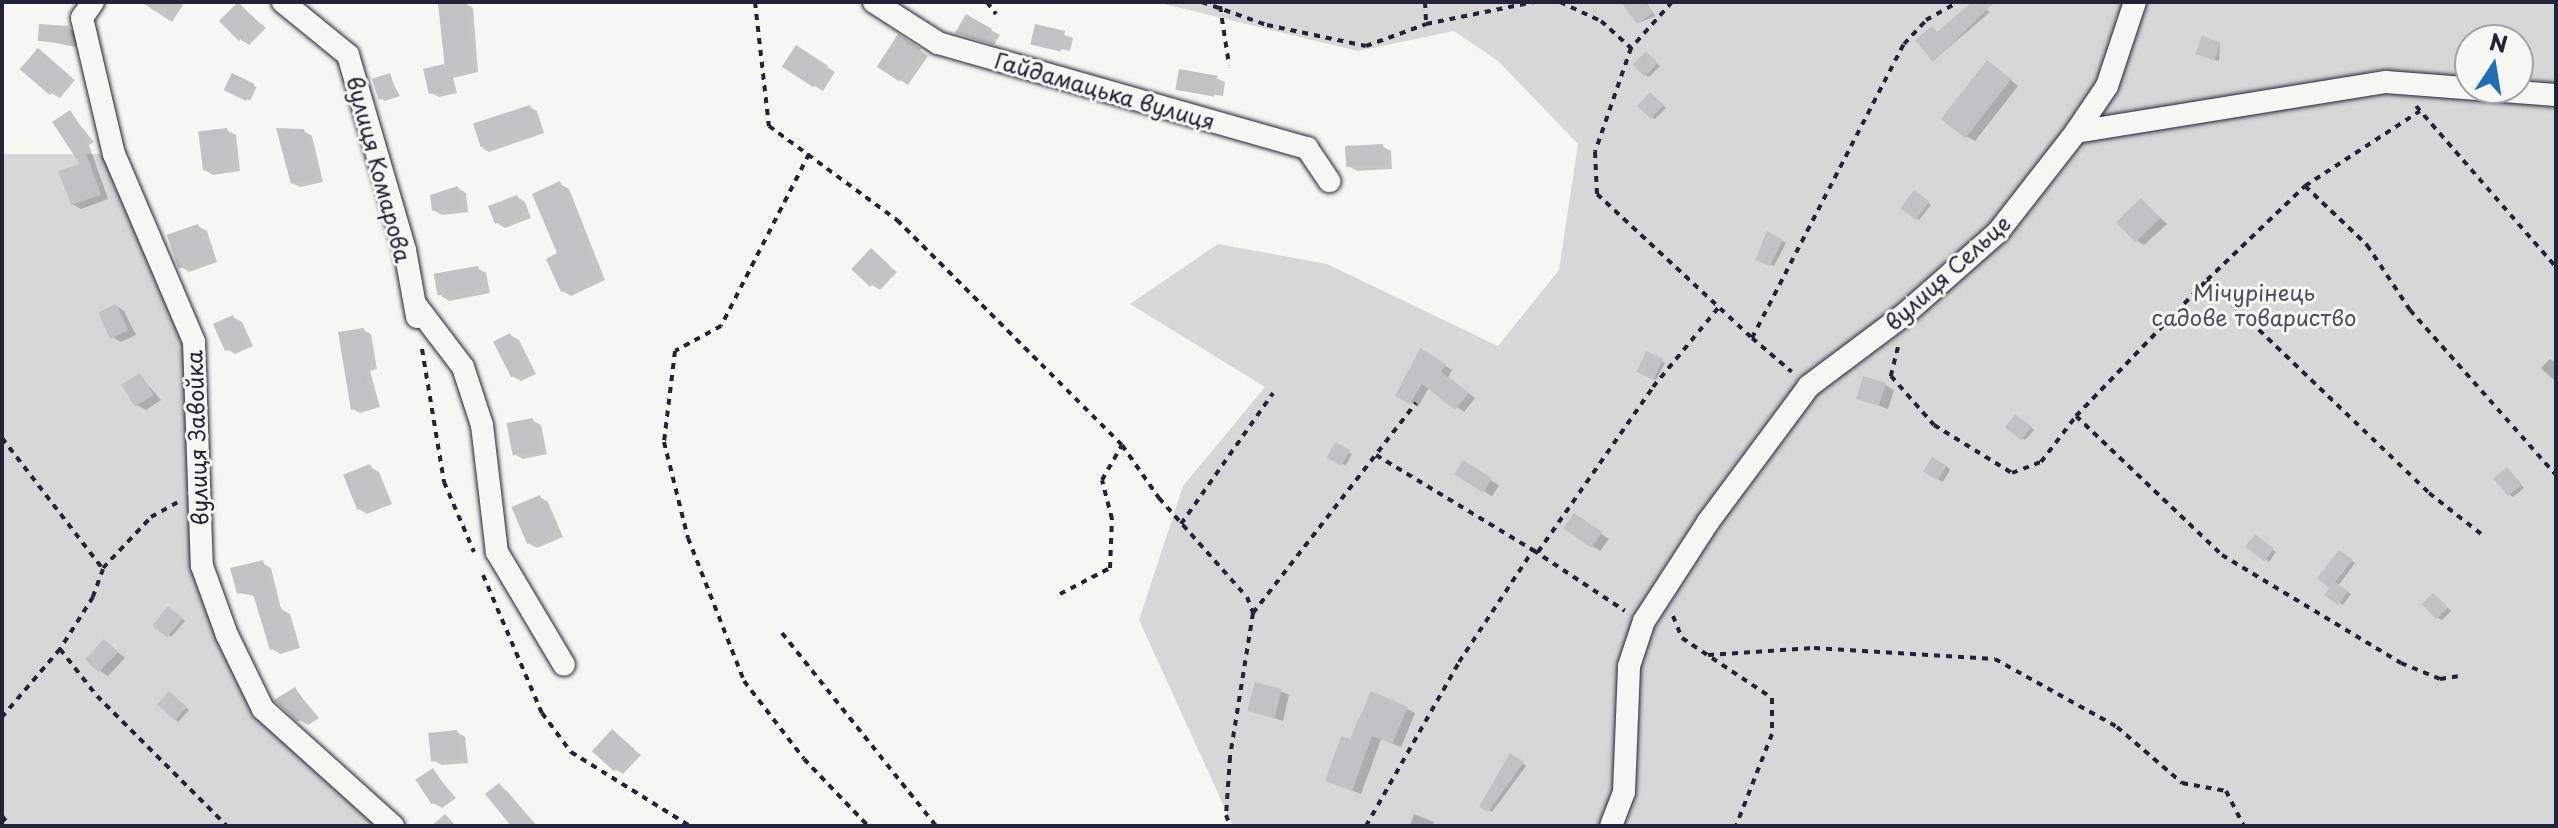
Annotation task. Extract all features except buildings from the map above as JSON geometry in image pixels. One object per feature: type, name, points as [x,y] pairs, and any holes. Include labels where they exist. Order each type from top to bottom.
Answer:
[{"type":"street","name":"вулиця Завойка","points":[[93,2],[82,18],[114,154],[194,342],[196,493],[202,566],[227,635],[263,709],[393,826]]},
{"type":"street","name":"вулиця Комарова","points":[[283,2],[348,55],[405,250],[416,311],[463,367],[482,425],[497,552],[564,665]]},
{"type":"street","name":"Гайдамацька вулиця","points":[[874,2],[938,43],[1307,148],[1329,181]]},
{"type":"street","name":"вулиця Сельце","points":[[1611,826],[1624,792],[1629,666],[1644,621],[1809,386],[1905,314],[1998,232],[2076,132],[2107,86],[2135,2]]},
{"type":"street","points":[[2076,132],[2386,82],[2556,95]]},
{"type":"path","points":[[755,2],[769,126],[897,220],[980,307],[1122,445],[1181,524],[1247,597],[1253,613]]},
{"type":"path","points":[[987,2],[996,14]]},
{"type":"path","points":[[1202,2],[1267,25],[1366,46],[1426,24],[1534,2]]},
{"type":"path","points":[[1425,2],[1426,24]]},
{"type":"path","points":[[1560,2],[1601,21],[1631,48]]},
{"type":"path","points":[[1672,2],[1631,48],[1595,152],[1597,194],[1752,338],[1809,386]]},
{"type":"path","points":[[1752,338],[1904,44],[1926,20],[1958,2]]},
{"type":"path","points":[[1220,6],[1229,65]]},
{"type":"path","points":[[1905,314],[1891,376],[1934,425],[2012,473],[2041,462],[2076,416],[2207,280],[2305,186],[2420,111],[2556,267]]},
{"type":"path","points":[[809,154],[721,326],[675,351],[664,442],[688,538],[744,681],[804,759],[868,826]]},
{"type":"path","points":[[2305,186],[2367,245],[2410,310],[2556,475]]},
{"type":"path","points":[[2207,280],[2429,493],[2485,537]]},
{"type":"path","points":[[1366,826],[1459,662],[1653,387],[1719,307]]},
{"type":"path","points":[[1181,524],[1273,393]]},
{"type":"path","points":[[1230,826],[1230,757],[1253,613],[1416,403]]},
{"type":"path","points":[[2076,416],[2222,555],[2401,663],[2440,679],[2458,676]]},
{"type":"path","points":[[2,438],[103,569]]},
{"type":"path","points":[[1060,594],[1110,568],[1112,519],[1102,480],[1122,445]]},
{"type":"path","points":[[1376,455],[1536,551],[1644,621]]},
{"type":"path","points":[[2,717],[60,649],[93,597],[103,569],[151,517],[196,493]]},
{"type":"path","points":[[1663,592],[1682,638],[1772,698],[1772,734],[1736,826]]},
{"type":"path","points":[[782,633],[936,826]]},
{"type":"path","points":[[1708,655],[1814,648],[1995,659],[2117,727],[2182,783],[2226,791],[2244,826]]},
{"type":"path","points":[[60,649],[97,696],[227,826]]},
{"type":"path","points":[[2,816],[10,826]]},
{"type":"green space","name":"Мічурінець садове товариство","points":[[1156,2],[2556,2],[2556,826],[1233,826],[1139,620],[1183,486],[1265,387],[1130,304],[1218,244],[1327,264],[1498,346],[1559,270],[1578,144],[1498,61],[1454,31],[1358,51]]},
{"type":"green space","points":[[2,154],[114,154],[194,342],[202,566],[263,709],[393,826],[2,826]]}]
